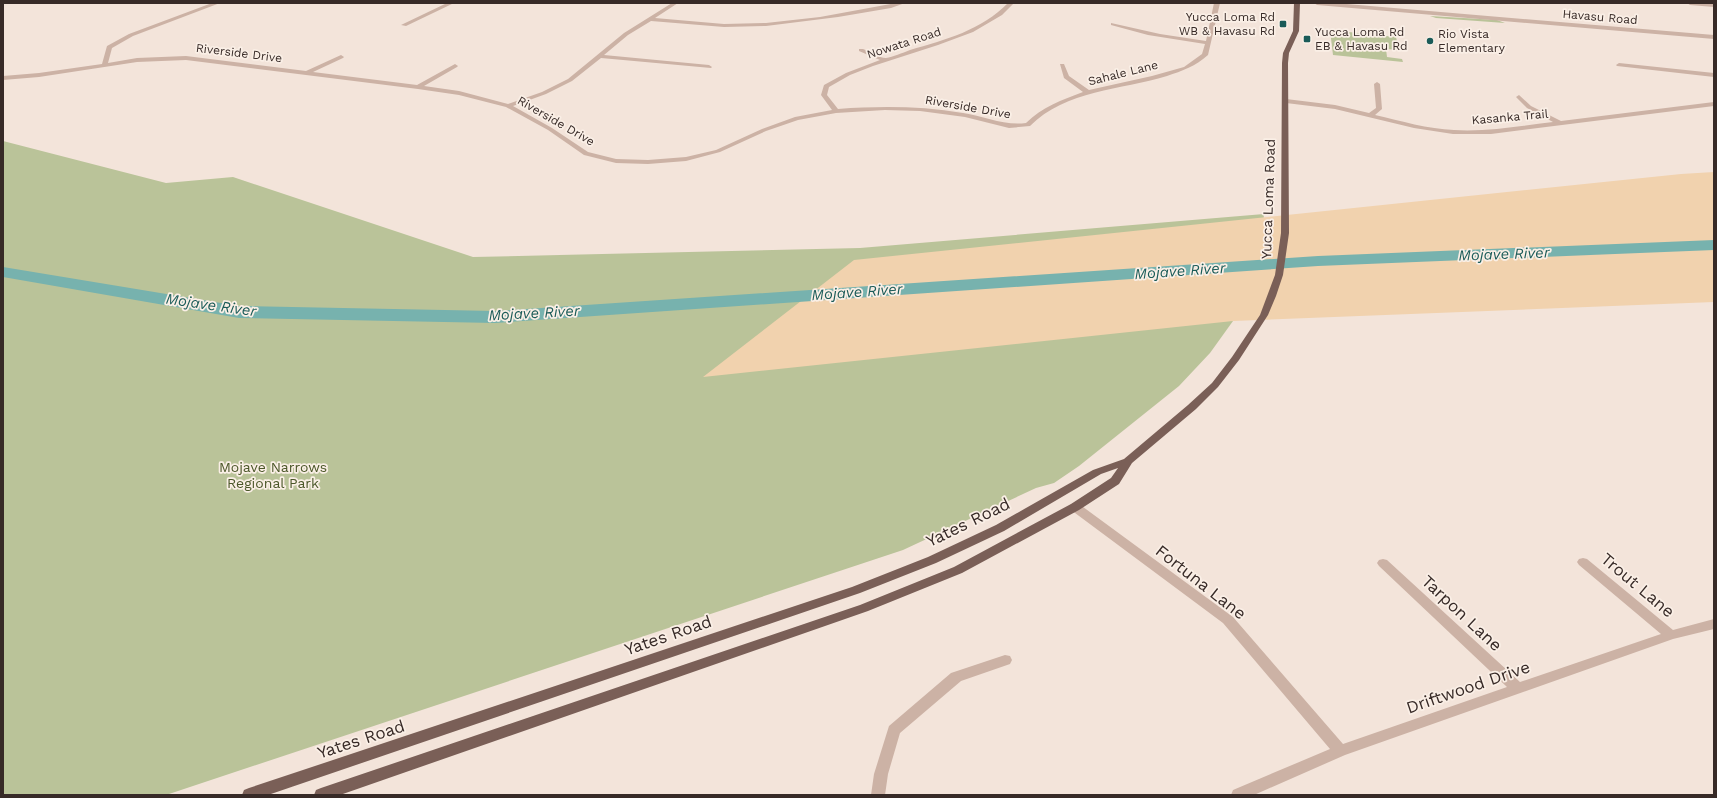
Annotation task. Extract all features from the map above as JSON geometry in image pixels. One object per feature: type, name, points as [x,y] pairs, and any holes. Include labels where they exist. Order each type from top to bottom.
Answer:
[{"type":"main road","name":"Yucca Loma Road","points":[[1075,507],[1115,481],[1128,462],[1192,407],[1215,385],[1236,358],[1264,314],[1279,275],[1283,254],[1286,212],[1286,54],[1296,31],[1297,3]]},
{"type":"main road","name":"Yucca Loma Road","points":[[1085,479],[1097,472],[1128,462]]},
{"type":"main road","name":"Yates Road","points":[[249,795],[856,590],[932,560],[993,531],[1085,479]]},
{"type":"main road","points":[[321,795],[864,608],[958,570],[1075,507]]},
{"type":"street","points":[[105,65],[109,47],[131,35],[217,3]]},
{"type":"street","points":[[404,25],[451,3]]},
{"type":"street","points":[[508,106],[544,94],[570,80],[626,34],[675,3]]},
{"type":"street","points":[[650,19],[747,26],[781,23],[902,3]]},
{"type":"street","name":"Nowata Road","points":[[836,111],[824,95],[826,86],[843,76],[886,60],[951,39],[986,24],[1004,13],[1011,3]]},
{"type":"street","name":"Sahale Lane","points":[[1021,126],[1028,125],[1038,115],[1059,102],[1088,92],[1153,78],[1186,68],[1205,55],[1213,27],[1217,3]]},
{"type":"street","name":"Havasu Road","points":[[1317,3],[1714,37]]},
{"type":"street","points":[[1424,3],[1427,12]]},
{"type":"street","points":[[1690,3],[1714,5]]},
{"type":"street","points":[[1113,24],[1137,32],[1168,38],[1209,43]]},
{"type":"street","points":[[861,50],[886,60]]},
{"type":"street","points":[[600,56],[709,68]]},
{"type":"street","points":[[307,73],[341,57]]},
{"type":"street","name":"Riverside Drive","points":[[3,78],[46,74],[145,59],[186,58],[418,87],[459,93],[508,106],[550,129],[586,154],[616,161],[648,162],[686,159],[718,151],[764,130],[797,118],[836,111],[885,108],[920,110],[965,115],[1009,126],[1021,126]]},
{"type":"street","points":[[1062,65],[1066,77],[1088,92]]},
{"type":"street","points":[[418,87],[456,66]]},
{"type":"street","points":[[1619,66],[1714,75]]},
{"type":"street","points":[[1371,115],[1379,109],[1376,84]]},
{"type":"street","points":[[1519,97],[1529,107],[1559,123]]},
{"type":"street","name":"Kasanka Trail","points":[[1286,101],[1335,107],[1414,126],[1453,132],[1491,132],[1714,104]]},
{"type":"street","name":"Fortuna Lane","points":[[1075,507],[1228,620],[1340,750]]},
{"type":"street","name":"Trout Lane","points":[[1583,562],[1671,635]]},
{"type":"street","name":"Tarpon Lane","points":[[1383,563],[1518,688]]},
{"type":"street","name":"Driftwood Drive","points":[[1238,795],[1340,750],[1671,635],[1714,624]]},
{"type":"street","points":[[878,795],[881,774],[894,730],[956,678],[1005,660]]},
{"type":"green space","points":[[1430,16],[1497,20],[1505,23],[1436,18]]},
{"type":"green space","points":[[1330,30],[1396,37],[1399,50],[1386,49],[1387,57],[1402,59],[1403,62],[1333,55]]},
{"type":"green space","name":"Mojave Narrows Regional Park","points":[[3,141],[166,183],[233,177],[473,257],[860,248],[1264,214],[1262,238],[1233,321],[1210,353],[1179,386],[1079,466],[1054,483],[1036,488],[903,550],[166,795],[3,795]]},
{"type":"sand","points":[[1714,172],[1714,302],[1233,321],[703,377],[854,260],[1681,174]]},
{"type":"waterway","name":"Mojave River","points":[[3,272],[239,312],[495,317],[1318,261],[1714,245]]},
{"type":"place","name":"Yucca Loma Rd WB & Havasu Rd","points":[[1283,24]]},
{"type":"place","name":"Yucca Loma Rd EB & Havasu Rd","points":[[1307,39]]},
{"type":"place","name":"Rio Vista Elementary","points":[[1430,41]]}]
